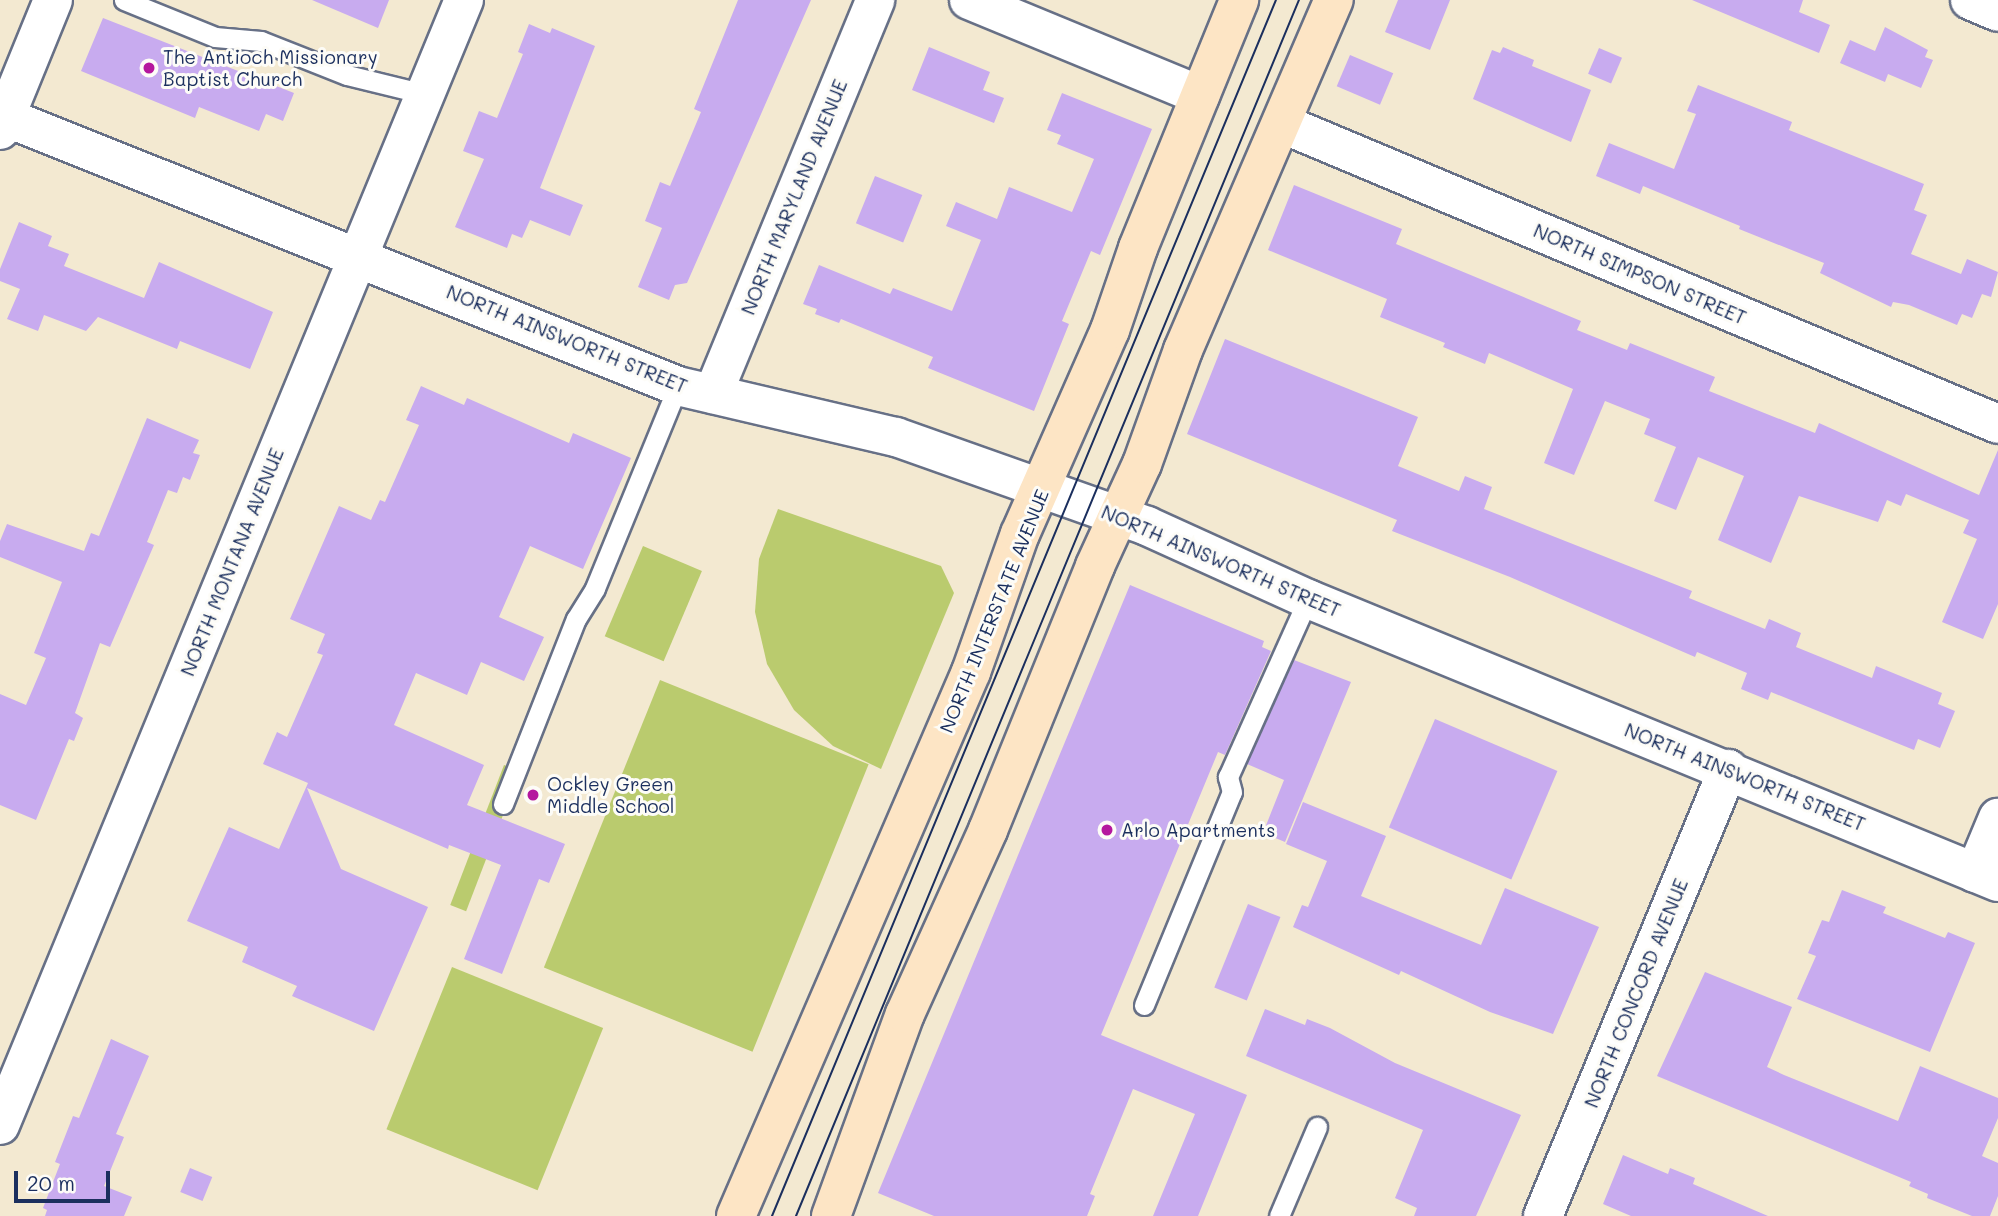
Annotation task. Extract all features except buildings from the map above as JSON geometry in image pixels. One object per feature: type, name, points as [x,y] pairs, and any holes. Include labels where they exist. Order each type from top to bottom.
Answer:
[{"type":"street","points":[[2,121],[53,0]]},
{"type":"street","name":"NORTH MONTANA AVENUE","points":[[0,1125],[464,0]]},
{"type":"street","name":"NORTH MARYLAND AVENUE","points":[[695,390],[875,0]]},
{"type":"street","points":[[969,0],[1200,95]]},
{"type":"street","name":"NORTH INTERSTATE AVENUE","points":[[736,1216],[971,672],[1016,545],[1110,330],[1239,0]]},
{"type":"street","points":[[837,1214],[905,1014],[988,830],[1118,516],[1183,350],[1283,124],[1334,0]]},
{"type":"street","points":[[1970,0],[1998,12]]},
{"type":"street","name":"NORTH AINSWORTH STREET","points":[[2,121],[358,256],[695,390],[896,437],[1118,516],[1240,565],[1308,599],[1728,769],[1987,878]]},
{"type":"street","name":"NORTH SIMPSON STREET","points":[[1283,124],[1998,424]]},
{"type":"street","name":"NORTH CONCORD AVENUE","points":[[1543,1216],[1728,769]]},
{"type":"street","points":[[1987,878],[1998,818]]},
{"type":"lane","points":[[124,0],[215,37],[261,41],[347,75],[425,94]]},
{"type":"lane","points":[[503,804],[576,619],[595,588],[695,390]]},
{"type":"lane","points":[[1144,1005],[1232,792],[1228,777],[1308,599]]},
{"type":"lane","points":[[1279,1216],[1317,1127]]},
{"type":"green space","points":[[778,509],[941,566],[954,593],[881,769],[833,746],[794,710],[767,664],[755,612],[759,559]]},
{"type":"green space","points":[[643,546],[702,571],[664,661],[605,636]]},
{"type":"green space","points":[[660,680],[869,764],[752,1052],[544,967]]},
{"type":"green space","points":[[504,765],[520,771],[466,911],[450,905]]},
{"type":"green space","points":[[452,967],[603,1028],[538,1190],[386,1129]]},
{"type":"tram line","points":[[772,1216],[1276,0]]},
{"type":"tram line","points":[[796,1216],[1299,0]]},
{"type":"place","name":"The Antioch Missionary Baptist Church","points":[[149,68]]},
{"type":"place","name":"Ockley Green Middle School","points":[[533,795]]},
{"type":"place","name":"Arlo Apartments","points":[[1107,830]]}]
